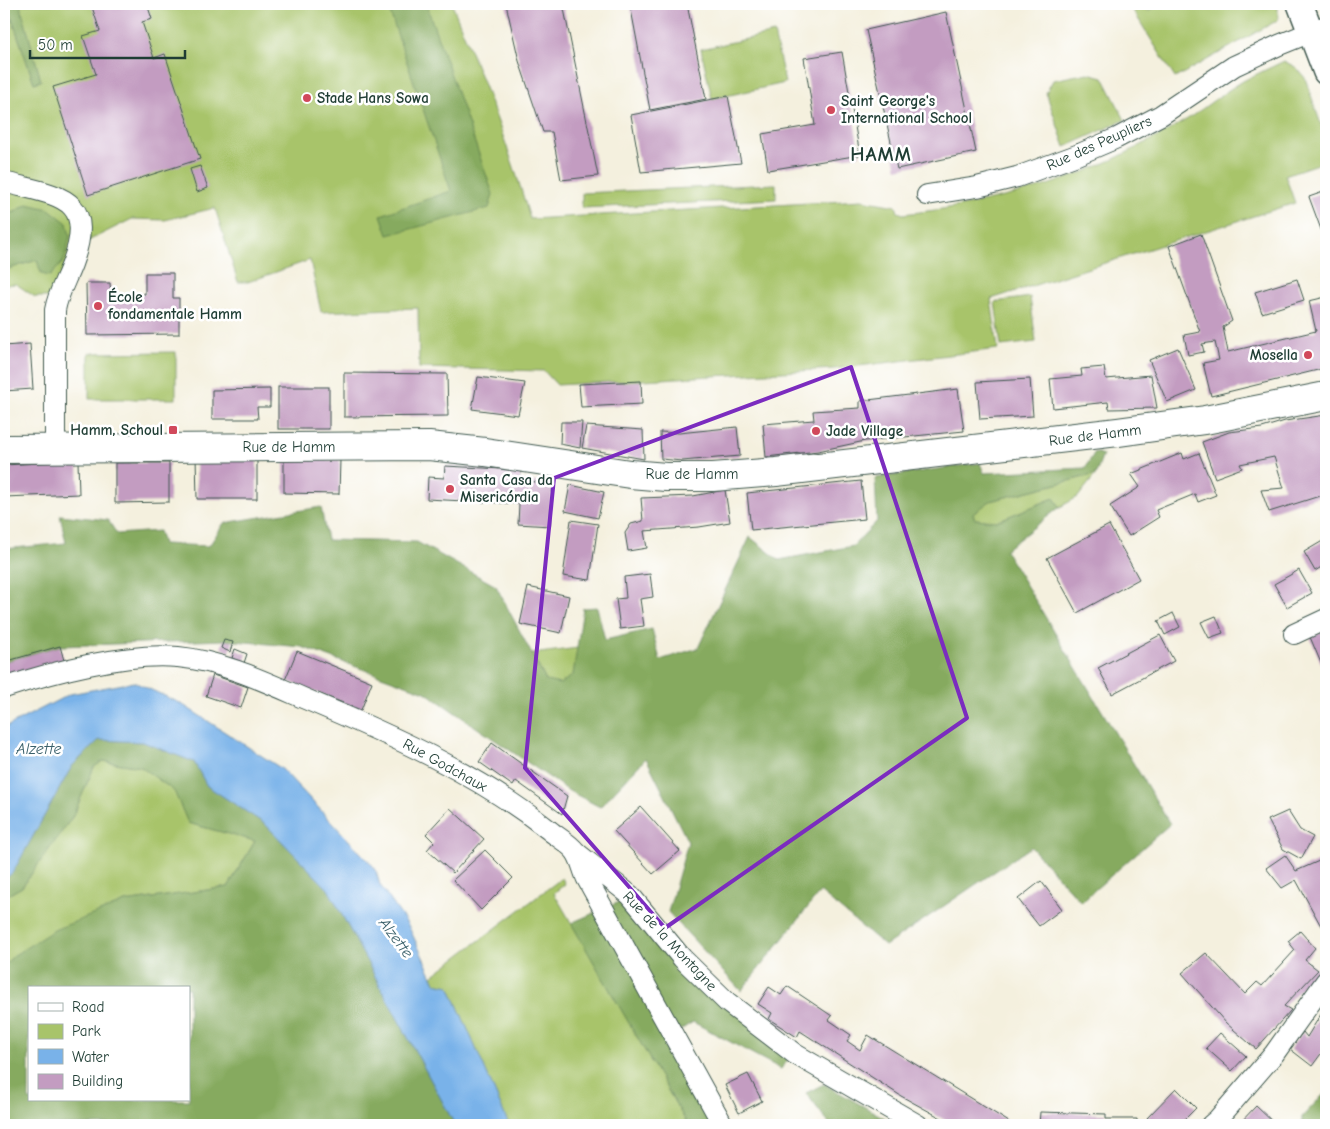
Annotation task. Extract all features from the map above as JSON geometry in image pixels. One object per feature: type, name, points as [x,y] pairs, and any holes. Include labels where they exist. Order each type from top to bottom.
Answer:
[{"type":"main road","name":"Rue de Hamm","points":[[4,449],[429,446],[485,452],[630,474],[666,477],[713,477],[776,472],[1118,432],[1205,420],[1326,396]]},
{"type":"street","points":[[1300,4],[1319,29],[1326,72]]},
{"type":"street","name":"Rue des Peupliers","points":[[927,195],[977,187],[1017,177],[1078,156],[1161,115],[1234,66],[1319,29]]},
{"type":"street","points":[[4,182],[69,202],[78,215],[81,230],[72,264],[57,296],[55,310],[55,448]]},
{"type":"street","points":[[1294,634],[1326,619]]},
{"type":"street","name":"Rue Godchaux","points":[[4,688],[84,666],[142,657],[178,657],[213,664],[282,689],[380,730],[482,784],[533,818],[576,852],[587,879],[723,1125]]},
{"type":"street","name":"Rue de la Montagne","points":[[576,852],[630,895],[682,958],[727,1002],[795,1054],[918,1125]]},
{"type":"street","points":[[1211,1125],[1274,1054],[1326,981]]},
{"type":"highlighted area","points":[[851,367],[967,718],[665,928],[525,768],[554,478]]},
{"type":"green space","points":[[4,4],[7,4],[34,83],[41,81],[20,4],[452,4],[503,137],[530,219],[862,200],[896,206],[898,212],[903,214],[932,211],[989,200],[1045,186],[1126,153],[1181,123],[1243,81],[1284,61],[1297,68],[1305,78],[1326,139],[1326,161],[1285,175],[1295,203],[991,299],[998,349],[834,369],[557,385],[544,371],[419,368],[418,308],[321,312],[310,260],[248,282],[238,282],[215,208],[165,220],[132,219],[78,246],[57,297],[35,297],[16,284],[4,285],[4,268],[8,269],[37,260],[27,204],[15,212],[4,215]]},
{"type":"green space","points":[[7,4],[20,4],[41,81],[34,83]]},
{"type":"green space","points":[[387,4],[426,4],[493,194],[489,208],[388,235],[381,215],[451,191]]},
{"type":"green space","points":[[1129,4],[1144,4],[1148,11],[1161,4],[1278,4],[1278,20],[1175,78]]},
{"type":"green space","points":[[774,33],[785,83],[712,99],[701,49]]},
{"type":"green space","points":[[1088,73],[1103,77],[1125,120],[1065,147],[1046,93],[1053,80]]},
{"type":"green space","points":[[776,184],[776,199],[582,208],[582,193]]},
{"type":"green space","points":[[27,204],[49,209],[67,223],[70,236],[64,261],[50,276],[41,274],[37,260],[8,269],[4,268],[4,215],[15,212]]},
{"type":"green space","points":[[1030,297],[1036,342],[1001,346],[995,302]]},
{"type":"green space","points":[[176,352],[176,399],[89,399],[89,353]]},
{"type":"green space","points":[[1095,452],[1103,455],[1096,474],[990,501],[973,514],[975,519],[997,521],[1054,498],[1060,507],[1005,550],[1170,824],[1081,902],[1031,847],[885,946],[820,892],[741,991],[668,912],[688,842],[646,758],[600,807],[569,791],[425,692],[302,647],[224,640],[60,646],[4,662],[4,549],[66,543],[60,515],[108,520],[117,534],[159,531],[163,544],[209,546],[224,523],[321,507],[327,540],[417,542],[496,586],[546,681],[560,684],[573,675],[583,608],[597,607],[605,640],[652,629],[660,660],[698,648],[750,537],[779,560],[853,546],[877,521],[875,478],[980,463],[984,473],[1085,468]]},
{"type":"green space","points":[[1096,474],[1078,497],[1060,507],[1054,498],[997,521],[975,519],[972,514],[990,501]]},
{"type":"green space","points":[[578,648],[573,675],[560,685],[546,681],[532,654]]},
{"type":"green space","points":[[99,740],[143,742],[194,762],[207,786],[265,824],[328,889],[455,1125],[4,1125],[4,966],[13,956],[54,930],[125,902],[228,887],[255,841],[188,823],[174,791],[141,767],[103,761],[94,767],[73,816],[22,887],[4,897],[4,880],[13,872],[72,766]]},
{"type":"green space","points":[[103,761],[141,767],[175,791],[188,823],[255,841],[228,887],[125,902],[95,914],[13,956],[4,966],[4,897],[22,887],[73,816],[94,767]]},
{"type":"green space","points":[[562,878],[565,884],[554,893],[688,1125],[509,1125],[449,986],[435,983],[432,976]]},
{"type":"green space","points":[[624,900],[788,1060],[781,1069],[693,1022],[674,1034],[723,1125],[688,1125],[571,923]]},
{"type":"green space","points":[[824,1084],[897,1125],[830,1125],[806,1093]]},
{"type":"green space","points":[[1326,1092],[1326,1125],[1302,1125],[1302,1117]]},
{"type":"water","name":"Alzette","points":[[134,682],[180,703],[282,769],[375,868],[380,885],[408,925],[435,983],[449,986],[509,1125],[455,1125],[328,889],[265,824],[207,786],[194,762],[143,742],[99,740],[72,766],[13,872],[4,880],[4,728],[70,694]]},
{"type":"building","points":[[91,4],[147,4],[152,19],[142,22],[154,58],[165,54],[200,159],[88,195],[53,87],[96,74],[83,36],[100,31]]},
{"type":"building","points":[[506,4],[563,4],[598,176],[561,180],[552,132],[543,132],[519,61]]},
{"type":"building","points":[[630,4],[687,4],[706,99],[650,110]]},
{"type":"building","points":[[946,12],[976,152],[897,169],[866,30]]},
{"type":"building","points":[[842,52],[860,155],[768,170],[762,134],[815,125],[804,58]]},
{"type":"building","points":[[728,96],[741,163],[641,172],[631,115]]},
{"type":"building","points":[[200,166],[208,188],[197,192],[190,169]]},
{"type":"building","points":[[1326,191],[1326,243],[1309,197]]},
{"type":"building","points":[[1201,234],[1232,321],[1223,327],[1228,352],[1316,331],[1309,301],[1326,297],[1326,368],[1211,396],[1203,363],[1219,360],[1215,342],[1202,344],[1204,352],[1188,355],[1184,335],[1200,332],[1169,246]]},
{"type":"building","points":[[145,273],[173,273],[173,298],[179,298],[179,334],[87,335],[86,283],[110,283],[111,295],[145,294]]},
{"type":"building","points":[[1297,279],[1304,300],[1262,313],[1255,292]]},
{"type":"building","points":[[30,344],[33,389],[4,391],[4,346]]},
{"type":"building","points":[[1178,348],[1196,390],[1167,402],[1149,360]]},
{"type":"building","points":[[1104,367],[1106,379],[1151,375],[1157,408],[1109,409],[1108,402],[1053,408],[1050,379],[1082,376],[1081,369]]},
{"type":"building","points":[[344,373],[447,374],[448,416],[344,417]]},
{"type":"building","points":[[478,377],[525,383],[518,415],[472,409]]},
{"type":"building","points":[[1030,379],[1033,416],[980,419],[977,382]]},
{"type":"building","points":[[641,381],[642,404],[581,407],[579,384]]},
{"type":"building","points":[[278,387],[329,387],[329,429],[278,429]]},
{"type":"building","points":[[270,389],[270,407],[257,407],[258,419],[212,419],[212,390]]},
{"type":"building","points":[[958,389],[964,431],[865,441],[818,451],[766,457],[763,424],[814,420],[813,411],[860,408],[860,401]]},
{"type":"building","points":[[1326,415],[1326,494],[1269,512],[1261,490],[1284,488],[1274,457],[1240,464],[1242,468],[1215,478],[1202,442],[1229,432],[1262,428],[1285,421]]},
{"type":"building","points":[[561,422],[582,422],[580,448],[560,444]]},
{"type":"building","points":[[586,426],[643,430],[644,459],[582,448]]},
{"type":"building","points":[[737,427],[740,456],[682,461],[661,459],[660,432],[679,433]]},
{"type":"building","points":[[1182,453],[1184,459],[1199,453],[1216,495],[1198,502],[1195,494],[1156,510],[1159,517],[1129,536],[1110,506],[1140,487],[1131,474]]},
{"type":"building","points":[[196,457],[257,457],[257,499],[197,499]]},
{"type":"building","points":[[284,459],[340,460],[339,494],[284,493]]},
{"type":"building","points":[[78,461],[79,494],[4,497],[4,465]]},
{"type":"building","points":[[115,463],[169,463],[169,502],[115,503]]},
{"type":"building","points":[[445,466],[521,470],[520,481],[553,483],[550,526],[518,524],[519,504],[427,499],[428,477],[444,478]]},
{"type":"building","points":[[861,481],[865,519],[751,530],[747,493]]},
{"type":"building","points":[[570,485],[604,492],[598,518],[565,511]]},
{"type":"building","points":[[725,490],[730,522],[699,527],[644,531],[647,548],[628,551],[625,533],[631,524],[643,521],[641,498],[693,496]]},
{"type":"building","points":[[571,520],[598,524],[590,580],[563,576]]},
{"type":"building","points":[[1109,525],[1139,579],[1077,613],[1047,558]]},
{"type":"building","points":[[1326,539],[1326,571],[1323,566],[1315,571],[1304,552]]},
{"type":"building","points":[[1299,570],[1312,593],[1287,607],[1274,584]]},
{"type":"building","points":[[650,574],[653,597],[640,599],[644,626],[620,629],[616,599],[626,598],[624,577]]},
{"type":"building","points":[[528,587],[569,596],[561,633],[520,624]]},
{"type":"building","points":[[1173,613],[1180,627],[1165,635],[1158,621]]},
{"type":"building","points":[[1216,616],[1223,633],[1209,638],[1201,622]]},
{"type":"building","points":[[1326,630],[1326,675],[1310,637]]},
{"type":"building","points":[[1160,635],[1174,661],[1112,694],[1098,668]]},
{"type":"building","points":[[224,640],[233,642],[230,652],[221,648]]},
{"type":"building","points":[[60,646],[65,664],[6,681],[4,662]]},
{"type":"building","points":[[235,649],[247,654],[244,663],[232,658]]},
{"type":"building","points":[[297,651],[372,682],[361,710],[285,680]]},
{"type":"building","points":[[213,675],[248,687],[241,708],[206,696]]},
{"type":"building","points":[[492,743],[567,796],[562,814],[516,781],[513,786],[479,762]]},
{"type":"building","points":[[641,807],[680,851],[653,874],[614,831]]},
{"type":"building","points":[[450,808],[484,839],[453,873],[427,850],[434,842],[426,834]]},
{"type":"building","points":[[1288,811],[1300,830],[1313,837],[1301,859],[1283,849],[1268,820]]},
{"type":"building","points":[[485,850],[513,878],[481,910],[453,880]]},
{"type":"building","points":[[1285,855],[1296,871],[1326,858],[1326,923],[1321,926],[1296,880],[1282,888],[1266,868]]},
{"type":"building","points":[[1041,881],[1062,909],[1039,926],[1018,899]]},
{"type":"building","points":[[1300,931],[1315,948],[1305,960],[1318,970],[1284,1006],[1291,1010],[1256,1049],[1226,1023],[1182,973],[1206,953],[1245,994],[1257,982],[1262,986],[1295,950],[1288,941]]},
{"type":"building","points":[[787,986],[832,1016],[829,1020],[851,1035],[847,1041],[860,1050],[868,1035],[1009,1122],[1008,1125],[954,1125],[901,1096],[800,1031],[797,1037],[769,1019],[772,1013],[758,1004],[769,987],[781,995]]},
{"type":"building","points":[[1326,1006],[1326,1047],[1312,1066],[1290,1049],[1303,1032],[1307,1037]]},
{"type":"building","points":[[1220,1033],[1246,1056],[1232,1071],[1206,1048]]},
{"type":"building","points":[[748,1074],[762,1101],[739,1113],[725,1085]]},
{"type":"building","points":[[1176,1088],[1196,1108],[1179,1125],[1154,1125],[1147,1118]]},
{"type":"building","points":[[1256,1106],[1276,1125],[1238,1125]]},
{"type":"building","points":[[1040,1112],[1106,1114],[1106,1119],[1137,1119],[1137,1125],[1039,1125]]},
{"type":"place","name":"Stade Hans Sowa","points":[[307,98]]},
{"type":"place","name":"Saint George's International School","points":[[831,110]]},
{"type":"place","name":"École fondamentale Hamm","points":[[98,306]]},
{"type":"place","name":"Mosella","points":[[1308,355]]},
{"type":"place","name":"Hamm, Schoul","points":[[173,430]]},
{"type":"place","name":"Jade Village","points":[[816,431]]},
{"type":"place","name":"Santa Casa da Misericórdia","points":[[450,489]]},
{"type":"district","name":"HAMM","points":[[881,154]]}]
